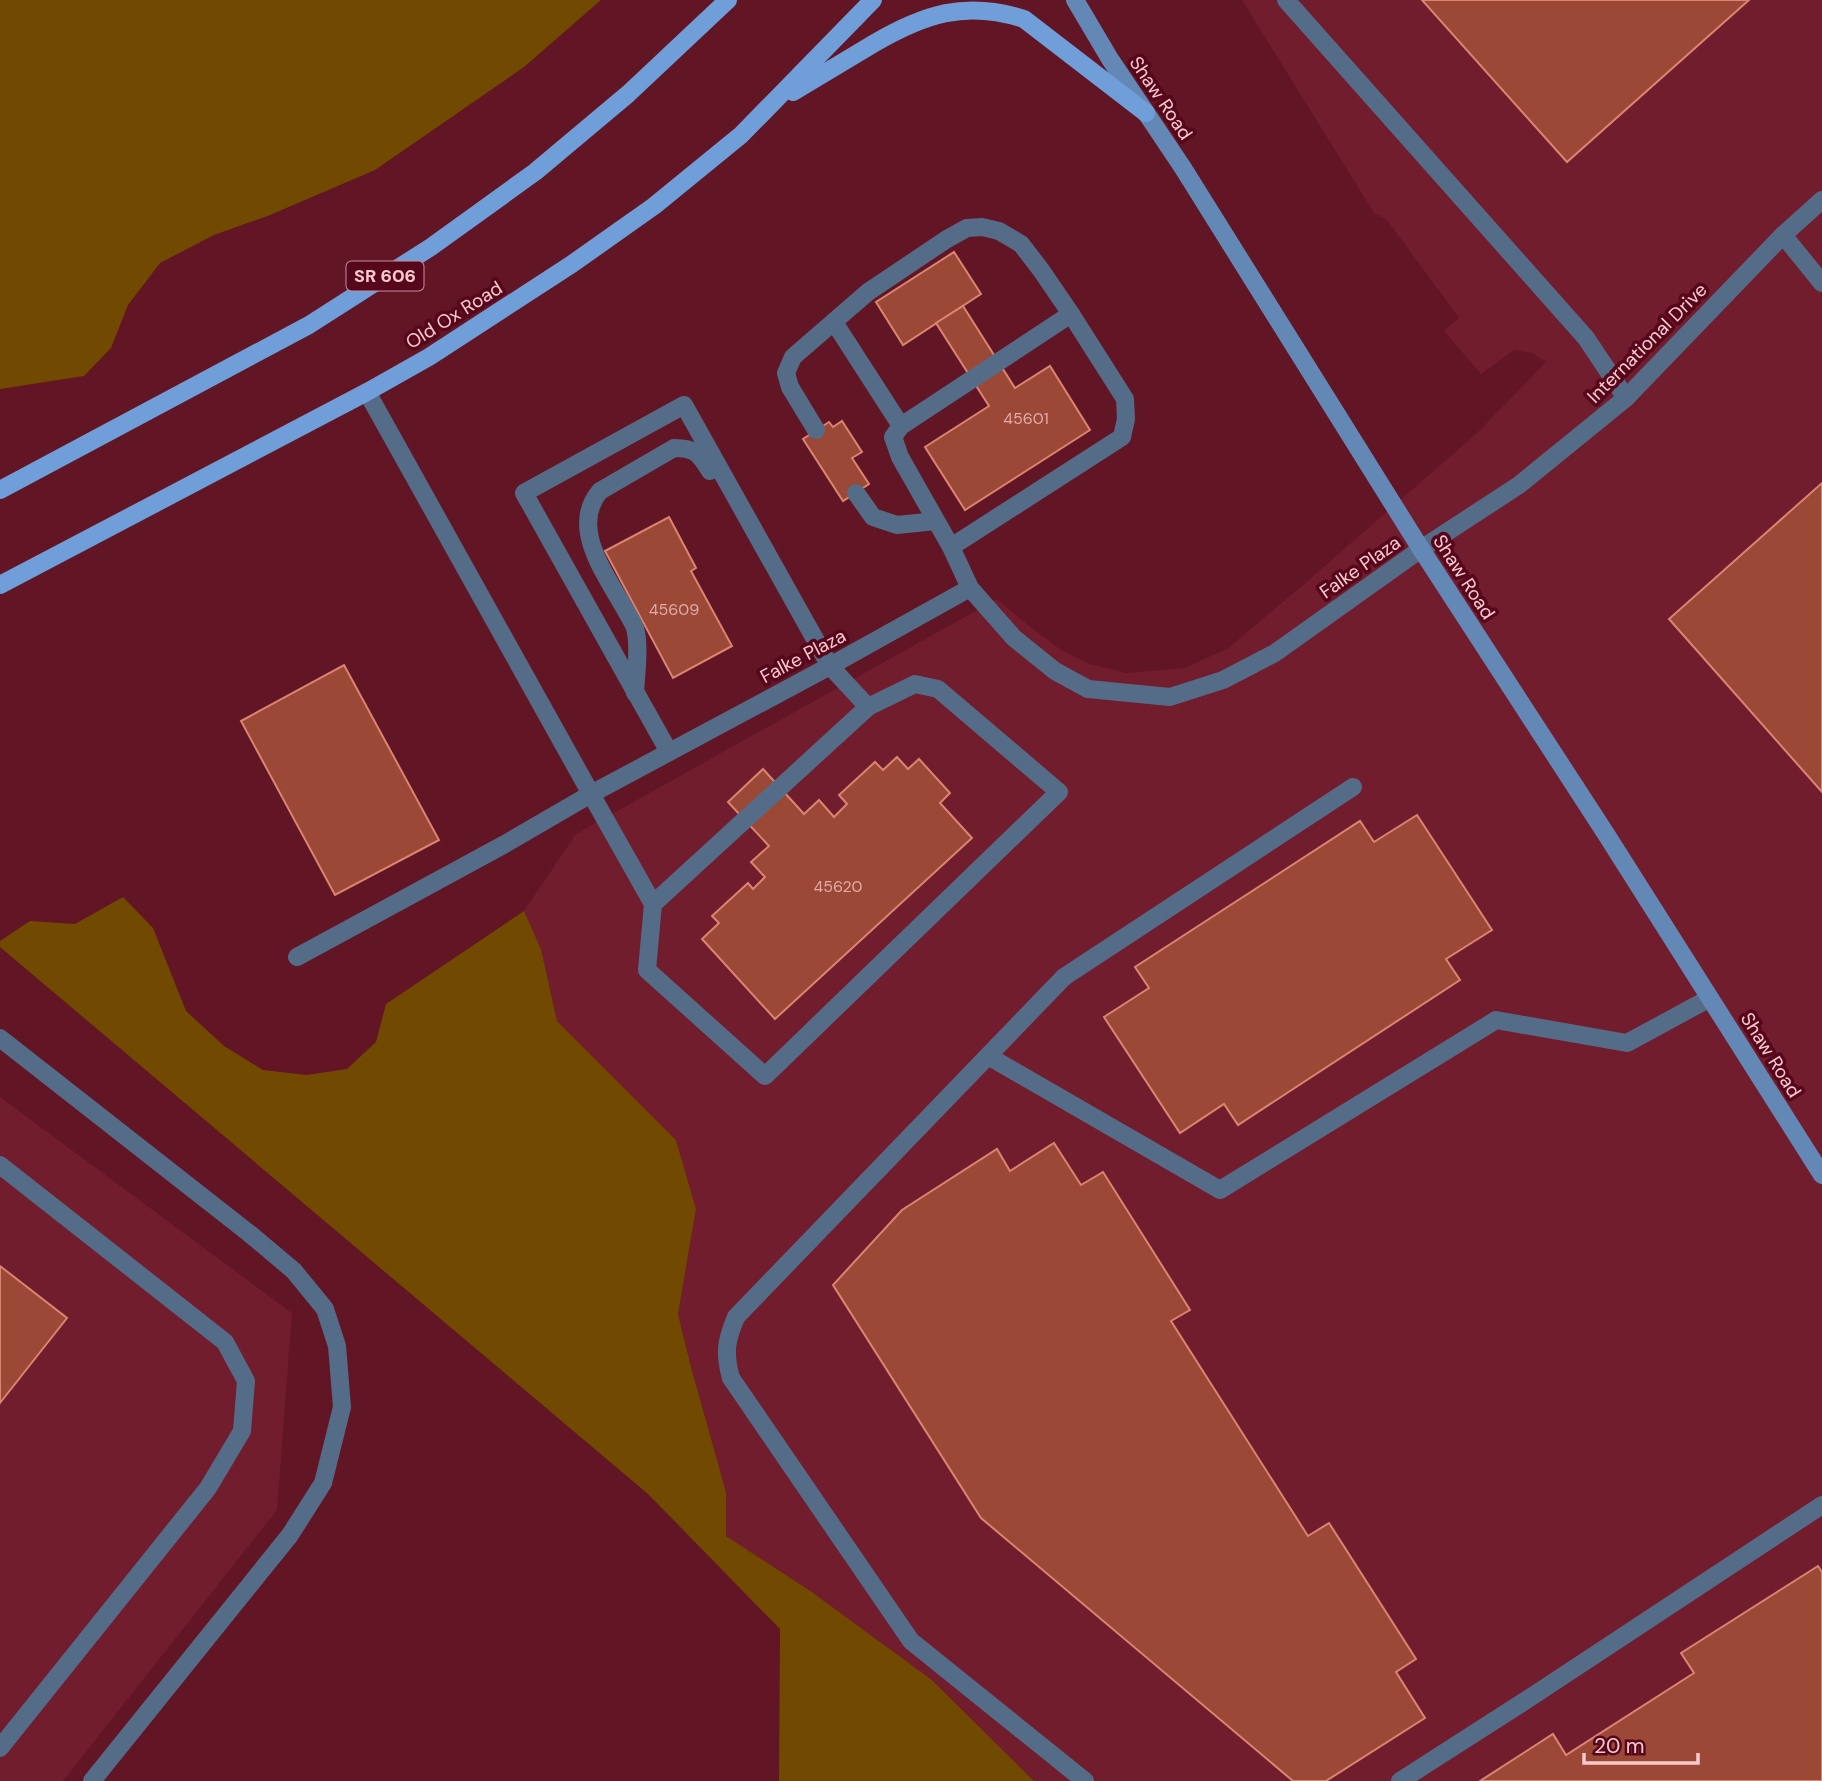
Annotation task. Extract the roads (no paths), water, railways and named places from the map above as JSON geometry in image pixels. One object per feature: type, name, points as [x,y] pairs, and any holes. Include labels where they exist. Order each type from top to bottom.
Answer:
[{"type":"main road","name":"SR 606","points":[[0,491],[309,325],[431,247],[535,172],[628,94],[728,0]]},
{"type":"main road","name":"Old Ox Road","points":[[0,585],[368,392],[495,315],[654,206],[741,135],[873,0]]},
{"type":"main road","name":"Shaw Road","points":[[1075,0],[1421,549],[1822,1175]]},
{"type":"main road","points":[[769,106],[915,19],[951,6],[982,3],[1007,9],[1024,19],[1146,113]]},
{"type":"street","points":[[1286,0],[1586,338],[1626,398]]},
{"type":"street","name":"International Drive","points":[[1421,549],[1519,485],[1626,398],[1783,235],[1822,200]]},
{"type":"street","points":[[816,430],[790,387],[786,373],[793,357],[868,292],[967,228],[982,227],[999,231],[1021,244],[1071,314],[1125,400],[1126,419],[1122,437],[951,547]]},
{"type":"street","points":[[1783,235],[1822,283]]},
{"type":"street","points":[[970,588],[951,547],[900,457],[893,437],[901,426],[1071,314]]},
{"type":"street","points":[[834,322],[901,426]]},
{"type":"street","points":[[368,392],[653,904],[647,970],[765,1076],[1059,792],[939,689],[915,684],[868,707],[653,904]]},
{"type":"street","points":[[669,752],[524,493],[684,405],[830,666],[868,707]]},
{"type":"street","points":[[635,693],[635,628],[596,556],[588,533],[587,517],[591,501],[600,491],[674,447],[687,448],[698,453],[755,549],[778,573]]},
{"type":"street","points":[[856,493],[873,517],[897,525],[936,521]]},
{"type":"street","name":"Falke Plaza","points":[[297,957],[970,588],[1014,638],[1055,671],[1088,689],[1170,696],[1223,681],[1275,653],[1421,549]]},
{"type":"street","points":[[1085,1781],[911,1641],[731,1378],[726,1358],[727,1337],[736,1317],[1064,976],[1353,787]]},
{"type":"street","points":[[988,1056],[1220,1190],[1496,1020],[1627,1043],[1710,998]]},
{"type":"street","points":[[0,1038],[294,1270],[325,1309],[337,1346],[342,1407],[323,1483],[290,1535],[92,1781]]},
{"type":"street","points":[[0,1165],[225,1342],[246,1381],[242,1432],[208,1488],[0,1748]]},
{"type":"street","points":[[1399,1781],[1822,1505]]}]
